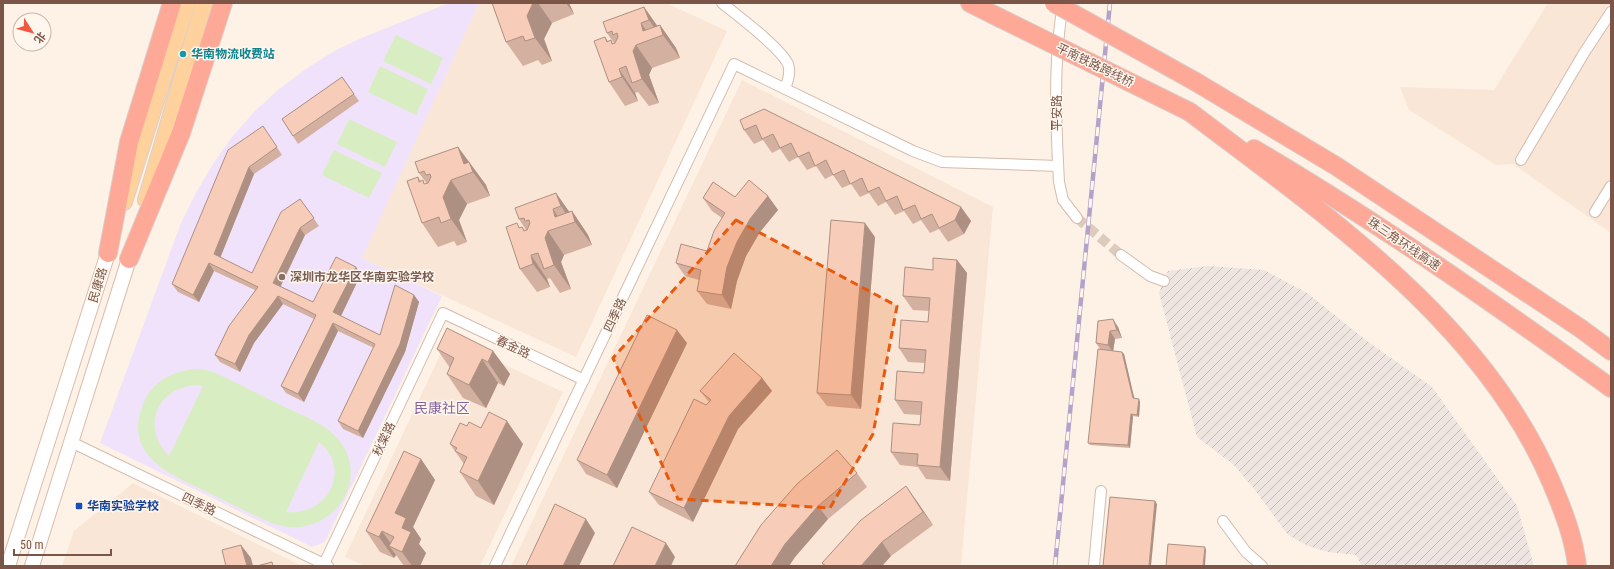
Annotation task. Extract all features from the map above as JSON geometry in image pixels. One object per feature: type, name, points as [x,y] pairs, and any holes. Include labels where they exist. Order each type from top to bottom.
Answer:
[{"type":"highway","points":[[108,253],[129,142],[172,3]]},
{"type":"highway","points":[[129,259],[181,133],[223,3]]},
{"type":"highway","name":"平南铁路跨线桥","points":[[970,3],[1190,112]]},
{"type":"highway","points":[[1054,3],[1196,82],[1336,166],[1580,328],[1611,351]]},
{"type":"highway","points":[[1190,112],[1365,247],[1453,334],[1494,383],[1522,424],[1542,461],[1565,513],[1577,566]]},
{"type":"highway","name":"珠三角环线高速","points":[[1190,112],[1328,192],[1526,326],[1611,388]]},
{"type":"main road","name":"民康路","points":[[8,566],[70,375],[187,3]]},
{"type":"main road","name":"民康路","points":[[32,566],[129,259],[204,3]]},
{"type":"main road","points":[[70,375],[90,382]]},
{"type":"street","points":[[722,3],[756,30],[788,64],[790,73],[785,88],[913,151],[942,162],[1058,166]]},
{"type":"street","name":"平安路","points":[[1063,3],[1059,22],[1057,67],[1058,166],[1063,200],[1077,218]]},
{"type":"street","points":[[1521,160],[1584,54],[1608,23],[1611,12]]},
{"type":"street","name":"四季路","points":[[495,566],[734,64],[785,88]]},
{"type":"street","points":[[1595,212],[1611,186]]},
{"type":"street","points":[[1121,255],[1150,276],[1164,281]]},
{"type":"street","name":"春金路","points":[[443,313],[584,380]]},
{"type":"street","name":"秋棠路","points":[[326,565],[443,313]]},
{"type":"street","name":"四季路","points":[[71,442],[326,565]]},
{"type":"street","points":[[1094,566],[1102,491]]},
{"type":"street","points":[[1223,521],[1246,552],[1262,566]]},
{"type":"highlighted area","points":[[736,220],[897,306],[873,434],[830,508],[678,499],[613,358]]},
{"type":"shaded area","name":"深圳市龙华区华南实验学校","points":[[449,3],[479,3],[362,258],[442,296],[325,542],[312,547],[100,443],[181,223],[213,164],[232,137],[254,112],[279,89],[334,51],[364,37]]},
{"type":"shaded area","points":[[479,3],[666,3],[727,31],[576,357],[361,258]]},
{"type":"shaded area","points":[[1548,3],[1611,3],[1611,233],[1513,164],[1496,165],[1409,110],[1400,87],[1494,90]]},
{"type":"shaded area","points":[[742,80],[993,207],[961,566],[511,566]]},
{"type":"shaded area","points":[[1208,266],[1264,270],[1307,293],[1367,341],[1432,387],[1517,506],[1534,566],[1362,566],[1356,555],[1328,552],[1308,546],[1288,535],[1255,490],[1234,465],[1197,437],[1159,293],[1168,271]]},
{"type":"shaded area","points":[[448,338],[563,392],[480,566],[365,566],[345,557]]},
{"type":"shaded area","points":[[133,483],[302,566],[62,566],[74,531]]},
{"type":"green space","points":[[396,35],[443,58],[431,84],[383,61]]},
{"type":"green space","points":[[380,66],[428,89],[416,115],[368,92]]},
{"type":"green space","points":[[349,119],[397,142],[385,167],[337,144]]},
{"type":"green space","points":[[334,150],[382,173],[369,198],[322,175]]},
{"type":"green space","points":[[187,370],[207,370],[218,374],[313,420],[332,433],[337,438],[348,456],[351,474],[347,491],[338,506],[324,518],[307,526],[288,527],[267,521],[164,470],[144,449],[139,436],[139,420],[144,402],[153,388],[165,378]],"holes":[[[194,385],[203,386],[169,456],[160,445],[156,434],[155,422],[157,412],[162,402],[170,394],[181,388]],[[319,442],[329,453],[334,465],[334,477],[331,489],[323,499],[313,507],[301,512],[286,512]]]},
{"type":"building","points":[[492,3],[533,3],[527,16],[535,38],[525,41],[523,36],[506,42]]},
{"type":"building","points":[[644,7],[649,20],[641,23],[643,31],[660,25],[663,35],[636,45],[633,51],[642,79],[632,83],[626,66],[619,69],[622,77],[609,82],[594,41],[605,37],[607,42],[611,40],[612,44],[615,43],[618,37],[617,33],[613,35],[612,31],[607,33],[603,22]]},
{"type":"building","points":[[342,77],[354,94],[293,136],[282,119]]},
{"type":"building","points":[[764,109],[961,207],[955,220],[939,228],[932,214],[921,219],[915,205],[903,210],[897,196],[886,201],[879,187],[868,192],[862,178],[850,184],[844,170],[833,175],[826,160],[815,166],[809,152],[798,157],[791,143],[780,148],[773,134],[762,139],[756,125],[744,130],[740,120]]},
{"type":"building","points":[[263,126],[277,147],[249,167],[214,254],[252,273],[281,212],[300,199],[314,218],[300,228],[273,283],[313,302],[336,257],[356,267],[333,312],[380,335],[395,285],[414,295],[400,344],[358,431],[338,421],[375,344],[333,323],[298,394],[281,386],[316,315],[278,296],[249,335],[235,364],[215,355],[229,326],[258,287],[209,263],[193,295],[172,284],[228,150]]},
{"type":"building","points":[[458,147],[464,164],[469,162],[473,172],[451,180],[443,197],[451,219],[441,223],[439,217],[422,223],[407,181],[418,177],[419,182],[423,180],[424,184],[428,183],[431,177],[430,174],[426,175],[424,171],[419,173],[415,162]]},
{"type":"building","points":[[749,180],[768,196],[750,219],[737,242],[727,267],[722,295],[697,291],[701,270],[676,263],[681,244],[707,251],[714,231],[725,213],[703,198],[713,182],[735,197]]},
{"type":"building","points":[[556,193],[561,206],[553,209],[555,217],[572,211],[575,222],[548,231],[545,238],[554,265],[544,269],[538,253],[531,255],[533,264],[520,269],[506,227],[517,223],[519,228],[522,227],[524,231],[527,230],[530,223],[529,220],[525,221],[524,218],[519,219],[515,208]]},
{"type":"building","points":[[831,220],[865,223],[851,395],[817,393]]},
{"type":"building","points":[[933,258],[957,260],[940,467],[917,465],[918,454],[891,452],[893,423],[920,425],[922,402],[895,400],[897,371],[924,373],[926,350],[899,348],[901,320],[928,322],[930,298],[903,296],[905,267],[933,270]]},
{"type":"building","points":[[647,315],[677,330],[607,475],[577,460]]},
{"type":"building","points":[[1113,319],[1117,330],[1110,331],[1108,345],[1096,343],[1098,321]]},
{"type":"building","points":[[447,328],[493,351],[488,362],[482,359],[469,385],[447,374],[454,358],[437,349]]},
{"type":"building","points":[[1098,349],[1122,352],[1133,398],[1139,399],[1137,415],[1131,414],[1128,445],[1088,443]]},
{"type":"building","points":[[734,353],[762,378],[729,416],[684,508],[649,492],[694,399],[706,405],[711,400],[700,391]]},
{"type":"building","points":[[489,412],[507,421],[478,481],[460,472],[467,457],[455,451],[457,448],[450,444],[460,423],[467,426],[469,422],[481,428]]},
{"type":"building","points":[[837,450],[857,473],[818,506],[785,544],[771,566],[735,566],[761,525],[797,484]]},
{"type":"building","points":[[404,451],[421,459],[395,513],[406,518],[402,528],[411,532],[402,552],[389,546],[394,537],[382,531],[379,537],[366,531]]},
{"type":"building","points":[[906,486],[923,512],[882,542],[861,566],[826,566],[822,563],[861,520]]},
{"type":"building","points":[[1110,497],[1155,501],[1149,566],[1103,566]]},
{"type":"building","points":[[555,504],[586,519],[563,566],[526,566]]},
{"type":"building","points":[[632,527],[666,543],[655,566],[613,566]]},
{"type":"building","points":[[1168,544],[1205,547],[1203,566],[1166,566]]},
{"type":"building","points":[[241,545],[247,566],[226,566],[222,550]]},
{"type":"building","points":[[272,562],[273,566],[257,566]]},
{"type":"tunnel","points":[[1077,218],[1121,255]]},
{"type":"railway","points":[[1055,566],[1110,3]]},
{"type":"place","name":"华南物流收费站","points":[[183,54]]},
{"type":"place","name":"深圳市龙华区华南实验学校","points":[[282,277]]},
{"type":"place","name":"华南实验学校","points":[[79,506]]},
{"type":"district","name":"民康社区","points":[[442,408]]}]
